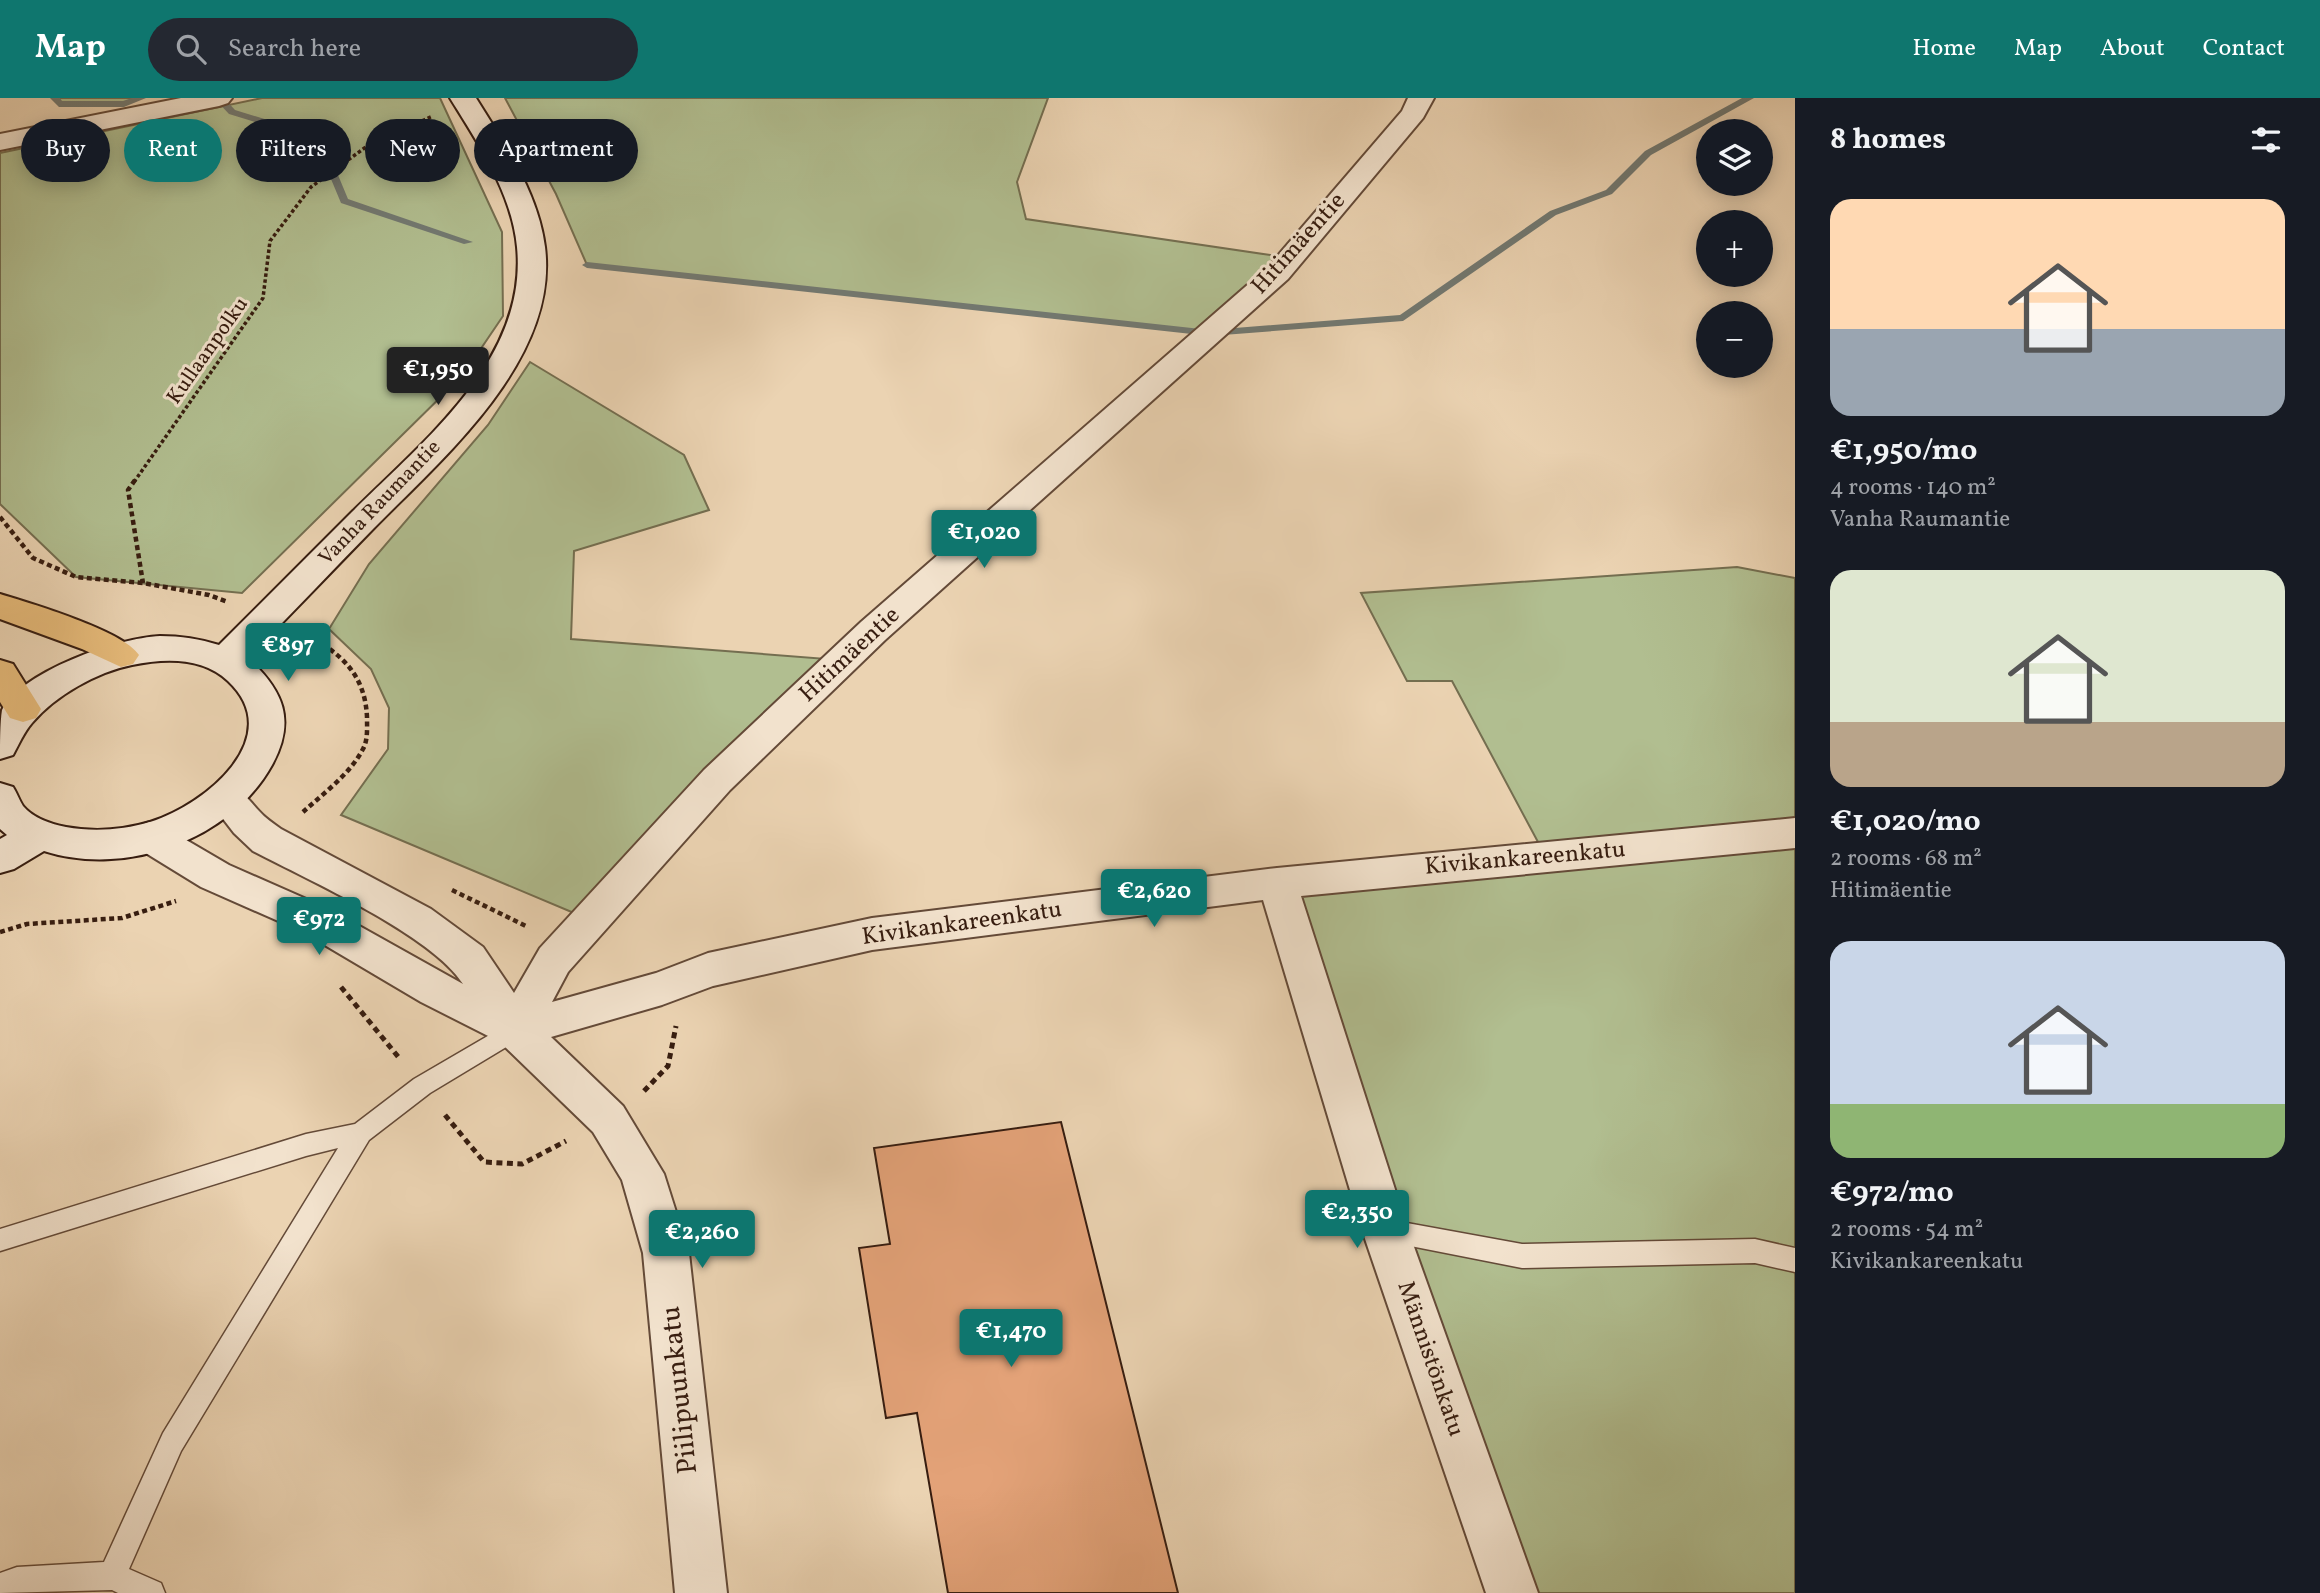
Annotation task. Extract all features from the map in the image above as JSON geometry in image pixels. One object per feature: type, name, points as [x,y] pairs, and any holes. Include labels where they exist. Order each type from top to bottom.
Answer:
[{"type":"highway","points":[[0,606],[94,640],[121,654]]},
{"type":"highway","points":[[0,673],[23,709]]},
{"type":"street","points":[[0,142],[219,98]]},
{"type":"street","name":"Hitimäentie","points":[[515,1030],[555,960],[717,780],[873,631],[1278,273],[1414,113],[1421,98]]},
{"type":"street","name":"Vanha Raumantie","points":[[225,660],[456,425],[498,369],[520,322],[532,269],[523,211],[509,178],[467,103]]},
{"type":"street","points":[[0,746],[5,733],[23,709],[84,667],[121,654],[159,649],[194,651],[225,660],[252,678],[267,704],[268,735],[254,767],[226,798],[191,821],[150,837],[110,845],[72,844],[39,835],[10,816],[0,797]]},
{"type":"street","points":[[226,798],[267,840],[417,920],[469,959],[515,1030]]},
{"type":"street","name":"Kivikankareenkatu","points":[[515,1030],[662,988],[708,971],[872,934],[1277,883],[1795,833]]},
{"type":"street","points":[[0,858],[39,835]]},
{"type":"street","points":[[150,837],[215,876],[315,920],[436,990],[515,1030]]},
{"type":"street","name":"Männistönkatu","points":[[1277,883],[1385,1230],[1513,1593]]},
{"type":"street","name":"Piilipuunkatu","points":[[515,1030],[608,1119],[642,1174],[666,1253],[701,1593]]},
{"type":"lane","points":[[112,1576],[172,1442],[361,1133],[422,1086],[515,1030]]},
{"type":"lane","points":[[0,1240],[306,1145],[361,1133]]},
{"type":"lane","points":[[1385,1230],[1522,1256],[1755,1251],[1795,1260]]},
{"type":"lane","points":[[0,1587],[17,1581],[112,1576],[150,1593]]},
{"type":"path","name":"Kullaanpolku","points":[[143,583],[128,491],[263,298],[270,241],[311,187],[370,144],[426,118],[467,103]]},
{"type":"path","points":[[0,517],[33,558],[76,577],[143,583],[209,595],[269,615]]},
{"type":"green space","points":[[55,98],[141,98],[124,104],[59,104]]},
{"type":"green space","points":[[262,98],[440,98],[450,119],[365,119],[365,182],[460,182],[460,141],[474,171],[474,182],[479,182],[502,232],[503,316],[463,375],[242,593],[76,577],[0,504],[0,153],[21,149],[21,182],[110,182],[110,130],[124,127],[124,182],[222,182],[222,119],[162,119]]},
{"type":"green space","points":[[505,98],[1048,98],[1017,182],[1026,219],[1290,258],[1210,333],[587,265],[550,182],[638,182],[638,119],[516,119]]},
{"type":"green space","points":[[530,362],[684,455],[709,510],[574,551],[571,639],[827,659],[574,913],[341,815],[388,749],[389,708],[371,669],[329,629],[369,564],[488,425]]},
{"type":"green space","points":[[1737,567],[1795,578],[1795,1593],[1512,1593],[1277,883],[1546,857],[1452,681],[1407,681],[1361,593]]},
{"type":"building","points":[[1061,1122],[1178,1593],[948,1593],[917,1413],[886,1418],[859,1248],[890,1244],[874,1148]]},
{"type":"waterway","points":[[55,98],[59,104],[124,104],[141,98]]},
{"type":"waterway","points":[[219,98],[232,112],[268,123],[292,142],[295,162],[335,177],[344,201],[468,242]]},
{"type":"waterway","points":[[587,265],[1210,333],[1403,318],[1553,213],[1609,192],[1648,153],[1749,98]]}]
